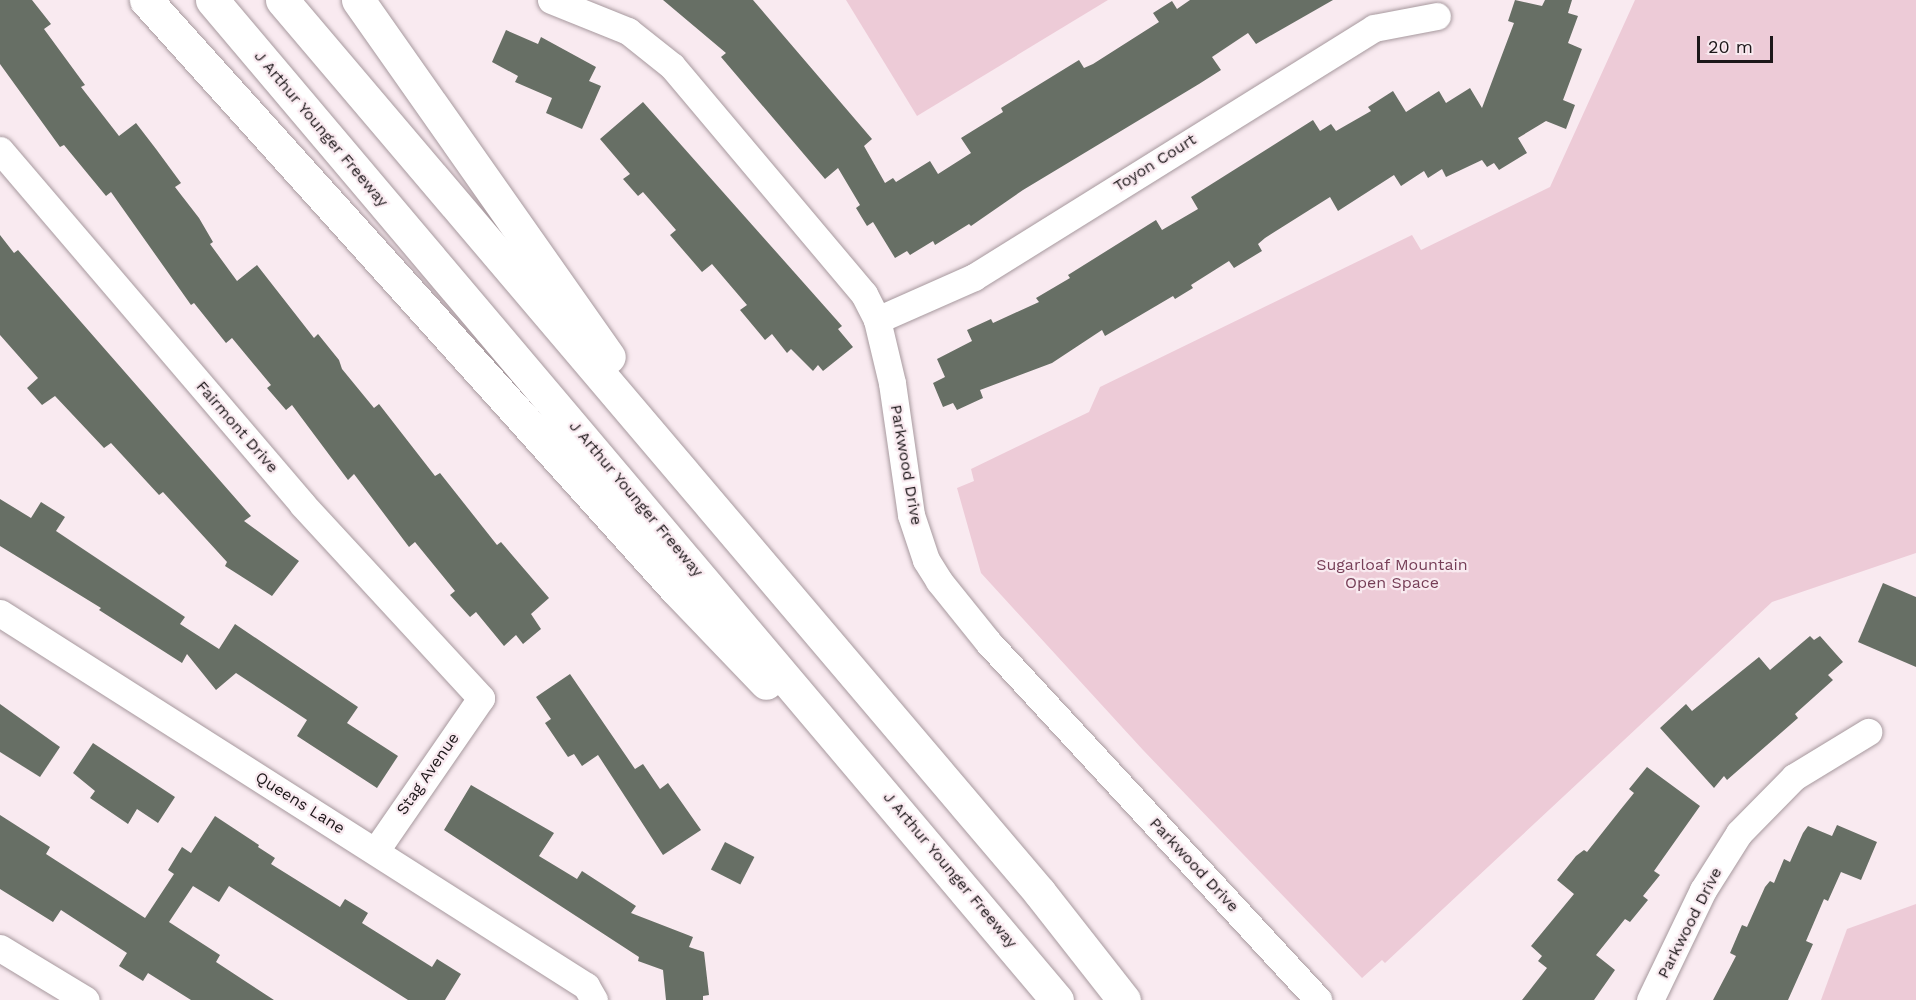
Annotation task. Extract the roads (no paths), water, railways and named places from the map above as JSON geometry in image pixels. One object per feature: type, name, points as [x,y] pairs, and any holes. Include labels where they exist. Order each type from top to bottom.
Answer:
[{"type":"highway","points":[[146,0],[676,589],[980,904]]},
{"type":"highway","name":"J Arthur Younger Freeway","points":[[212,0],[980,904],[1057,1000]]},
{"type":"highway","points":[[282,0],[1040,893],[1125,1000]]},
{"type":"highway","points":[[358,0],[718,513]]},
{"type":"street","name":"Parkwood Drive","points":[[551,0],[628,31],[672,66],[864,294],[877,320],[892,383],[911,515],[926,560],[939,581],[988,642],[1317,1000]]},
{"type":"street","name":"Toyon Court","points":[[877,320],[974,277],[1374,28],[1437,16]]},
{"type":"street","name":"Fairmont Drive","points":[[0,150],[302,504],[481,698]]},
{"type":"street","name":"Queens Lane","points":[[0,613],[376,850],[586,986],[594,1000]]},
{"type":"street","name":"Stag Avenue","points":[[376,850],[481,698]]},
{"type":"street","name":"Parkwood Drive","points":[[1650,1000],[1703,891],[1739,833],[1794,777],[1868,732]]},
{"type":"street","points":[[0,948],[86,1000]]},
{"type":"park label","name":"Sugarloaf Mountain Open Space","points":[[1392,574]]}]
